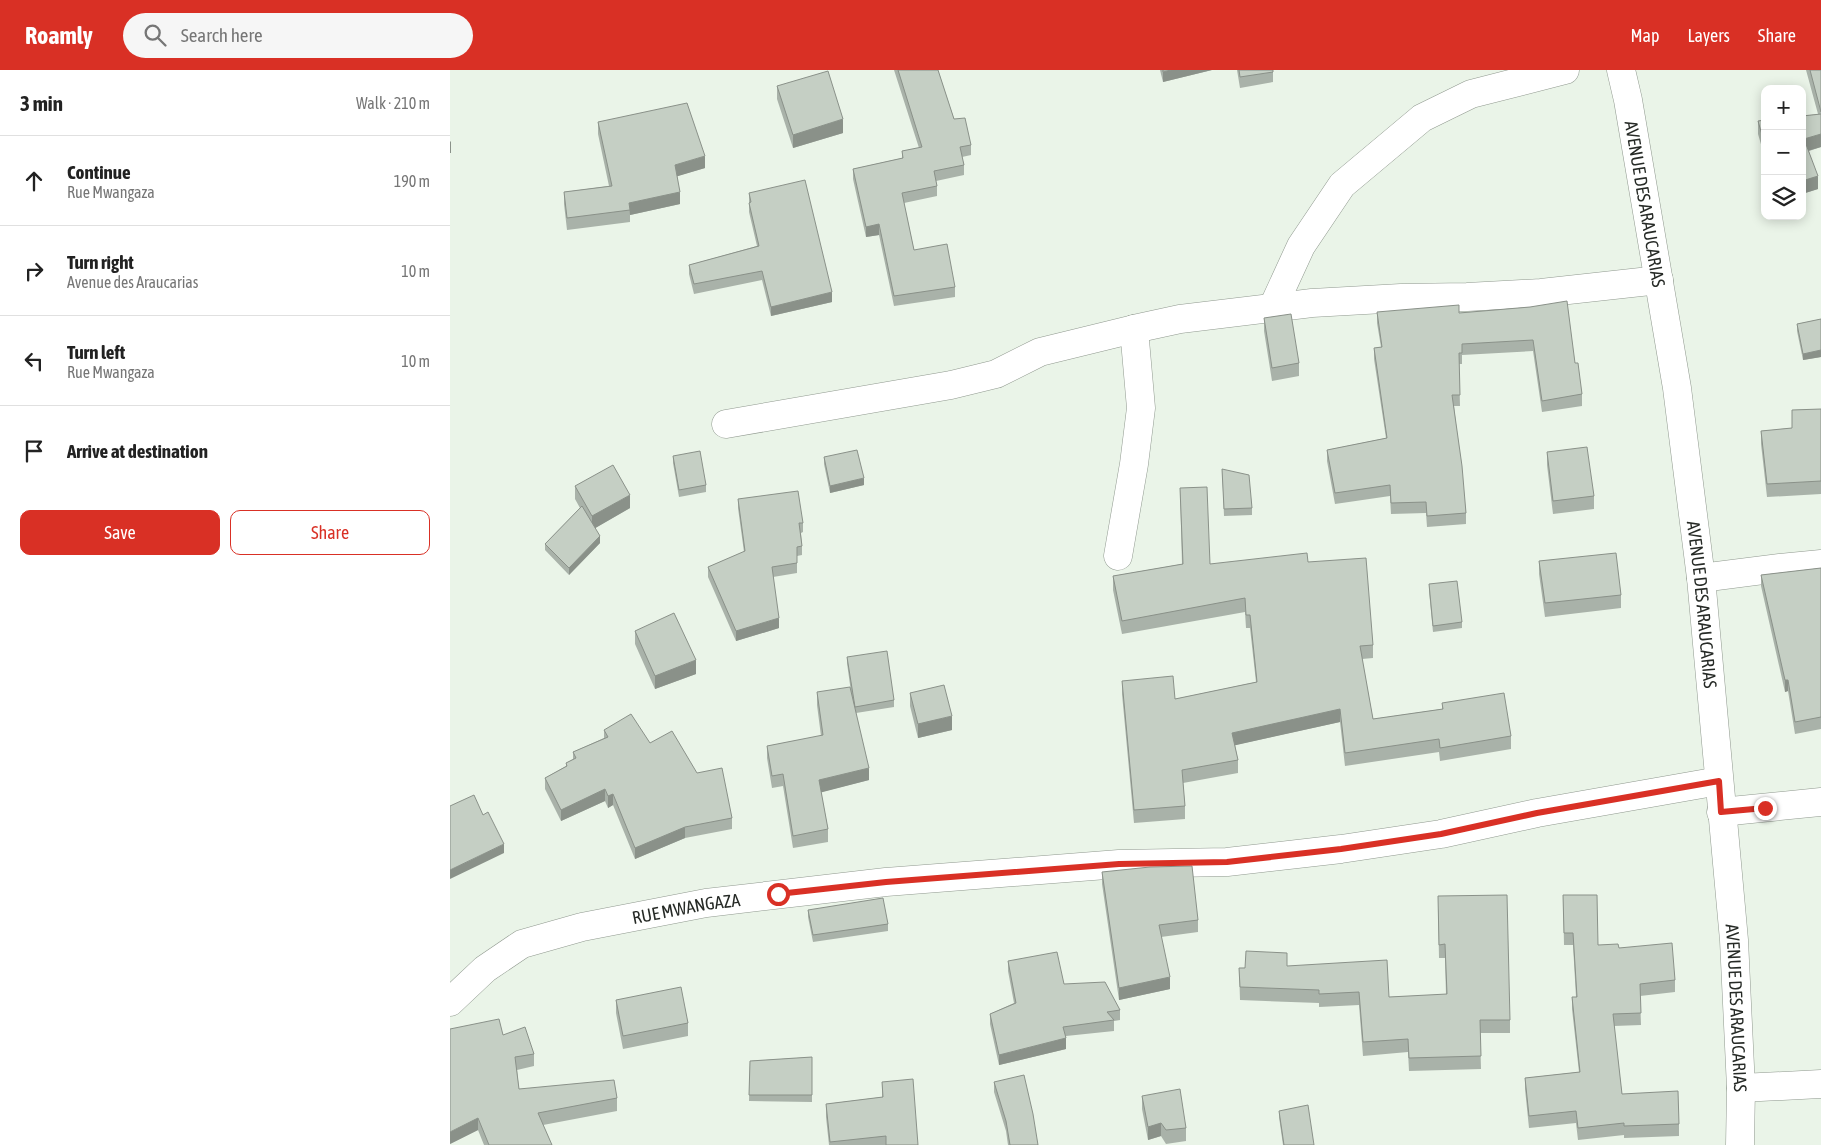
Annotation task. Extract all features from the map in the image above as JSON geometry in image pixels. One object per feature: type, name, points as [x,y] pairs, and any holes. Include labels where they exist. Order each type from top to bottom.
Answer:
[{"type":"street","points":[[1273,308],[1301,246],[1342,185],[1422,118],[1471,94],[1566,70]]},
{"type":"street","name":"AVENUE DES ARAUCARIAS","points":[[1621,70],[1628,100],[1677,388],[1701,578],[1734,940],[1741,1088],[1740,1145]]},
{"type":"street","points":[[726,424],[951,385],[996,374],[1040,352],[1134,329],[1197,317],[1312,303],[1391,298],[1467,297],[1541,293],[1658,280]]},
{"type":"street","points":[[1118,556],[1134,464],[1141,408],[1134,329]]},
{"type":"street","points":[[1701,578],[1821,564]]},
{"type":"street","name":"RUE MWANGAZA","points":[[450,1002],[485,969],[522,944],[582,927],[706,902],[886,882],[1119,864],[1227,862],[1341,849],[1441,834],[1537,813],[1719,781]]},
{"type":"street","points":[[1721,812],[1821,802]]},
{"type":"street","points":[[1741,1088],[1821,1084]]},
{"type":"building","points":[[898,70],[938,70],[954,119],[965,118],[971,145],[960,147],[964,165],[934,171],[937,186],[902,193],[914,250],[947,244],[955,287],[894,296],[879,224],[866,227],[853,169],[903,158],[902,151],[922,147]]},
{"type":"building","points":[[1239,70],[1273,70],[1273,72],[1240,77]]},
{"type":"building","points":[[1810,70],[1821,70],[1821,112]]},
{"type":"building","points":[[828,71],[843,119],[793,135],[777,86]]},
{"type":"building","points":[[687,103],[705,156],[675,165],[680,192],[629,203],[630,210],[567,218],[564,192],[612,186],[598,122]]},
{"type":"building","points":[[1821,114],[1821,134],[1806,138],[1806,116]]},
{"type":"building","points":[[1758,121],[1761,121],[1761,131]]},
{"type":"building","points":[[1806,144],[1818,176],[1806,180]]},
{"type":"building","points":[[805,180],[832,292],[771,307],[762,271],[694,284],[689,265],[759,246],[749,203],[751,202],[749,193]]},
{"type":"building","points":[[1567,301],[1575,363],[1578,363],[1582,394],[1542,401],[1533,340],[1462,344],[1462,353],[1459,353],[1460,395],[1452,395],[1462,466],[1466,513],[1427,516],[1426,502],[1391,503],[1390,485],[1335,493],[1327,450],[1387,438],[1374,348],[1382,347],[1377,312],[1459,305],[1459,313],[1530,307]]},
{"type":"building","points":[[1291,314],[1299,363],[1272,368],[1264,318]]},
{"type":"building","points":[[1821,319],[1821,350],[1803,354],[1797,324]]},
{"type":"building","points":[[1821,409],[1821,481],[1767,484],[1761,431],[1792,428],[1792,410]]},
{"type":"building","points":[[1587,447],[1594,496],[1553,501],[1547,452]]},
{"type":"building","points":[[857,450],[864,478],[830,486],[824,457]]},
{"type":"building","points":[[700,451],[706,485],[679,490],[673,456]]},
{"type":"building","points":[[613,465],[630,495],[592,516],[575,486]]},
{"type":"building","points":[[1222,469],[1249,475],[1252,508],[1224,509]]},
{"type":"building","points":[[1207,487],[1210,564],[1307,553],[1308,562],[1366,558],[1373,645],[1360,646],[1373,719],[1443,709],[1442,703],[1504,693],[1511,736],[1440,748],[1439,739],[1345,753],[1340,709],[1232,733],[1238,760],[1182,770],[1185,806],[1134,810],[1122,681],[1173,676],[1175,699],[1257,682],[1250,615],[1246,615],[1245,598],[1122,621],[1113,576],[1183,564],[1180,488]]},
{"type":"building","points":[[798,491],[803,523],[799,523],[802,546],[797,547],[797,563],[772,567],[779,618],[736,631],[708,567],[745,551],[738,499]]},
{"type":"building","points":[[582,506],[600,536],[569,568],[545,544]]},
{"type":"building","points":[[1616,553],[1621,595],[1545,603],[1539,561]]},
{"type":"building","points":[[1821,568],[1821,717],[1795,722],[1788,680],[1785,680],[1761,575]]},
{"type":"building","points":[[1457,581],[1462,622],[1433,626],[1429,584]]},
{"type":"building","points":[[674,613],[696,660],[655,676],[635,631]]},
{"type":"building","points":[[887,651],[894,700],[855,707],[847,657]]},
{"type":"building","points":[[944,685],[952,716],[918,724],[910,693]]},
{"type":"building","points":[[850,687],[869,768],[819,780],[828,829],[793,836],[783,774],[772,776],[767,746],[823,735],[817,692]]},
{"type":"building","points":[[631,714],[650,743],[672,731],[697,773],[722,768],[732,818],[685,827],[635,848],[613,794],[608,796],[605,789],[561,810],[545,778],[567,766],[566,763],[576,758],[573,752],[608,737],[604,730]]},
{"type":"building","points":[[474,795],[483,815],[488,812],[504,844],[450,870],[450,806]]},
{"type":"building","points":[[1192,866],[1198,920],[1159,925],[1170,977],[1119,988],[1102,872],[1150,867]]},
{"type":"building","points":[[1507,895],[1510,1020],[1480,1020],[1481,1056],[1409,1058],[1408,1039],[1363,1042],[1359,992],[1319,994],[1319,990],[1240,987],[1239,968],[1245,968],[1246,951],[1287,953],[1287,966],[1387,960],[1389,997],[1447,994],[1445,944],[1439,945],[1438,896]]},
{"type":"building","points":[[1563,895],[1597,895],[1598,945],[1618,944],[1619,948],[1672,943],[1675,980],[1640,984],[1641,1013],[1613,1014],[1622,1094],[1678,1091],[1679,1124],[1624,1126],[1624,1123],[1578,1128],[1576,1111],[1529,1116],[1525,1078],[1580,1072],[1572,997],[1577,997],[1573,933],[1564,933]]},
{"type":"building","points":[[883,898],[888,924],[813,935],[808,910]]},
{"type":"building","points":[[1057,952],[1064,984],[1105,982],[1120,1010],[1107,1012],[1114,1020],[1063,1027],[1066,1038],[999,1055],[990,1014],[1016,1003],[1008,961]]},
{"type":"building","points":[[681,987],[688,1023],[623,1036],[616,1000]]},
{"type":"building","points":[[499,1019],[503,1035],[525,1027],[534,1054],[515,1057],[519,1089],[614,1080],[617,1098],[538,1113],[552,1145],[489,1145],[478,1118],[450,1132],[450,1029]]},
{"type":"building","points":[[812,1057],[812,1095],[749,1095],[750,1061]]},
{"type":"building","points":[[1024,1075],[1038,1145],[1010,1145],[1006,1121],[994,1082]]},
{"type":"building","points":[[913,1079],[918,1145],[886,1145],[886,1136],[830,1142],[826,1104],[883,1097],[882,1082]]},
{"type":"building","points":[[1180,1089],[1186,1128],[1166,1130],[1161,1123],[1148,1127],[1142,1096]]},
{"type":"building","points":[[1308,1105],[1314,1145],[1284,1145],[1279,1111]]},
{"type":"route","points":[[778,894],[886,882],[1119,864],[1227,862],[1341,849],[1441,834],[1537,813],[1719,781],[1721,812],[1765,808]]}]
